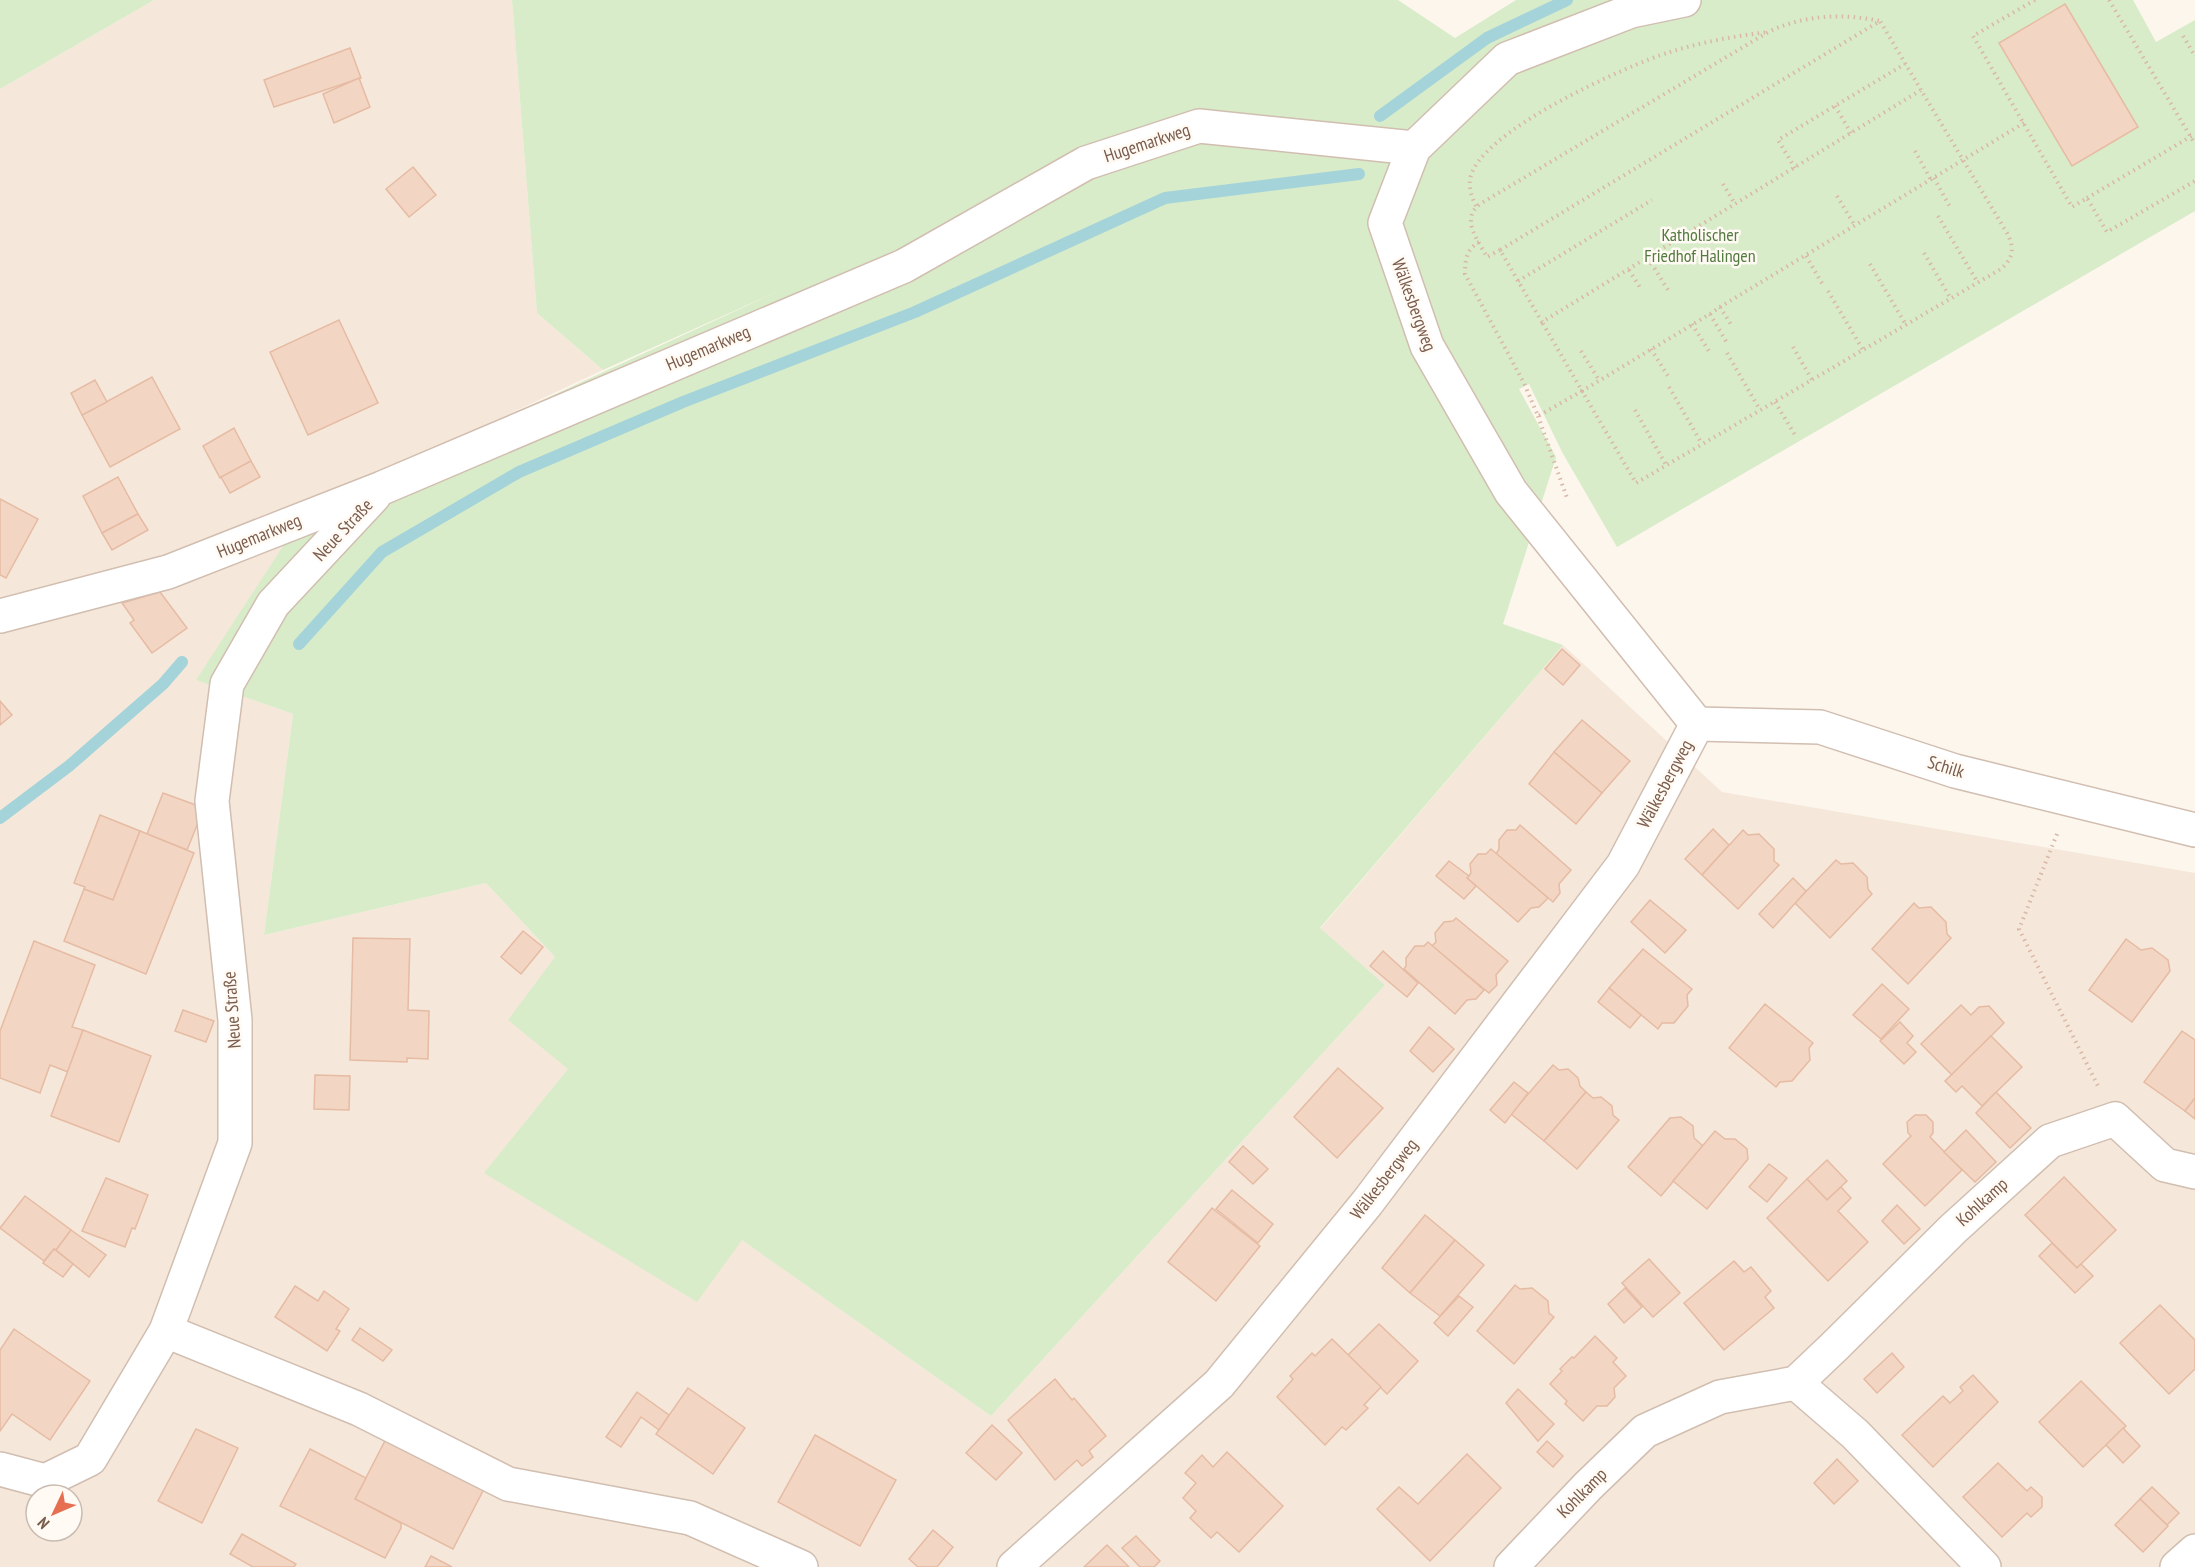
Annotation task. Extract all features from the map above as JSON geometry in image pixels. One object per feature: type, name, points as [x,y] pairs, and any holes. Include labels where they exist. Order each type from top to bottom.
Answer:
[{"type":"street","name":"Wälkesbergweg","points":[[1014,1567],[1219,1384],[1367,1203],[1623,865],[1696,724],[1511,492],[1427,346],[1385,223],[1414,148],[1507,58],[1631,11],[1684,0]]},
{"type":"street","name":"Hugemarkweg","points":[[0,616],[168,572],[382,488],[904,266],[1086,163],[1198,126],[1414,148]]},
{"type":"street","name":"Neue Straße","points":[[0,1469],[45,1482],[90,1458],[166,1331],[235,1143],[235,1020],[212,801],[227,684],[273,604],[382,488]]},
{"type":"street","name":"Schilk","points":[[1696,724],[1820,727],[1955,771],[2195,830]]},
{"type":"street","points":[[2115,1119],[2165,1165],[2195,1172]]},
{"type":"street","name":"Kohlkamp","points":[[1511,1567],[1588,1486],[1645,1431],[1720,1397],[1796,1383],[1953,1229],[2050,1141],[2115,1119]]},
{"type":"street","points":[[166,1331],[359,1409],[508,1484],[690,1518],[801,1567]]},
{"type":"street","points":[[1796,1383],[1855,1434],[1984,1567]]},
{"type":"street","points":[[2177,1567],[2195,1551]]},
{"type":"path","points":[[2035,0],[1973,36],[2072,207],[2193,136]]},
{"type":"path","points":[[2109,0],[2193,136],[2195,144]]},
{"type":"path","points":[[1843,15],[1880,21],[1487,257],[1469,218],[1476,206],[1770,31],[1789,23],[1843,15]]},
{"type":"path","points":[[1500,250],[1636,483],[2001,269],[2009,261],[2013,252],[2013,244],[1880,21]]},
{"type":"path","points":[[1476,206],[1471,195],[1470,178],[1477,163],[1508,132],[1585,87],[1668,52],[1770,31]]},
{"type":"path","points":[[2183,36],[2195,56]]},
{"type":"path","points":[[1794,168],[1778,140],[1905,64]]},
{"type":"path","points":[[1542,322],[1922,90]]},
{"type":"path","points":[[1835,106],[1851,133]]},
{"type":"path","points":[[1479,242],[1468,251],[1465,274],[1524,383],[1538,416],[2024,123]]},
{"type":"path","points":[[1915,150],[1950,207]]},
{"type":"path","points":[[2087,198],[2107,232],[2195,181]]},
{"type":"path","points":[[1723,184],[1736,204]]},
{"type":"path","points":[[1837,196],[1855,226]]},
{"type":"path","points":[[1518,281],[1652,200]]},
{"type":"path","points":[[1938,216],[1977,283]]},
{"type":"path","points":[[1924,253],[1951,299]]},
{"type":"path","points":[[1806,256],[1823,285]]},
{"type":"path","points":[[1648,258],[1668,290]]},
{"type":"path","points":[[1870,264],[1906,325]]},
{"type":"path","points":[[1629,270],[1641,289]]},
{"type":"path","points":[[1828,291],[1863,350]]},
{"type":"path","points":[[1720,307],[1732,326]]},
{"type":"path","points":[[1710,314],[1727,343]]},
{"type":"path","points":[[1692,324],[1710,353]]},
{"type":"path","points":[[1793,346],[1812,380]]},
{"type":"path","points":[[1651,349],[1668,376]]},
{"type":"path","points":[[1581,351],[1599,380]]},
{"type":"path","points":[[1727,354],[1760,410]]},
{"type":"path","points":[[1669,387],[1701,444]]},
{"type":"path","points":[[1774,402],[1795,435]]},
{"type":"path","points":[[1635,410],[1666,465]]},
{"type":"path","points":[[2070,800],[2019,929],[2115,1119]]},
{"type":"shaded area","points":[[154,0],[512,0],[537,313],[603,370],[307,509],[197,680],[293,714],[264,935],[486,883],[555,957],[569,1068],[485,1173],[741,1239],[991,1416],[1385,985],[1320,929],[1563,645],[1722,792],[2195,873],[2195,1567],[0,1567],[0,89]]},
{"type":"green space","points":[[0,0],[154,0],[0,89]]},
{"type":"green space","name":"Katholischer Friedhof Halingen","points":[[512,0],[1398,0],[1455,38],[1516,0],[2133,0],[2156,42],[2195,20],[2195,211],[1617,547],[1562,452],[1529,384],[1519,389],[1556,457],[1503,624],[1563,645],[1320,928],[1385,985],[991,1416],[742,1240],[697,1302],[484,1173],[568,1069],[508,1020],[555,957],[486,883],[264,935],[293,714],[196,680],[307,509],[787,287],[603,370],[537,313]]},
{"type":"building","points":[[2065,4],[2138,127],[2072,166],[1999,43]]},
{"type":"building","points":[[350,48],[361,78],[274,107],[264,80]]},
{"type":"building","points":[[359,78],[370,107],[334,123],[323,94]]},
{"type":"building","points":[[413,167],[436,195],[409,217],[386,189]]},
{"type":"building","points":[[339,320],[378,403],[308,435],[270,352]]},
{"type":"building","points":[[152,377],[180,429],[110,467],[82,415]]},
{"type":"building","points":[[95,380],[107,402],[82,415],[71,393]]},
{"type":"building","points":[[234,428],[251,461],[220,478],[203,446]]},
{"type":"building","points":[[251,461],[260,477],[230,493],[221,477]]},
{"type":"building","points":[[118,477],[138,514],[102,533],[83,496]]},
{"type":"building","points":[[0,499],[38,519],[6,578],[0,575]]},
{"type":"building","points":[[138,514],[148,530],[112,550],[102,533]]},
{"type":"building","points":[[160,592],[187,628],[152,653],[130,623],[134,620],[122,603]]},
{"type":"building","points":[[1562,649],[1580,665],[1563,685],[1545,669]]},
{"type":"building","points":[[0,701],[12,715],[0,725]]},
{"type":"building","points":[[1582,720],[1630,761],[1602,793],[1554,752]]},
{"type":"building","points":[[1554,752],[1602,793],[1576,824],[1529,784]]},
{"type":"building","points":[[163,793],[204,808],[187,850],[147,834]]},
{"type":"building","points":[[100,815],[140,831],[113,900],[74,883]]},
{"type":"building","points":[[1520,825],[1571,870],[1559,884],[1560,893],[1553,902],[1496,854],[1499,849],[1499,840],[1507,830],[1516,830]]},
{"type":"building","points":[[1713,829],[1729,845],[1702,875],[1685,859]]},
{"type":"building","points":[[1743,830],[1748,835],[1759,834],[1774,849],[1774,861],[1779,865],[1738,909],[1702,875]]},
{"type":"building","points":[[140,831],[194,853],[146,974],[64,941],[84,889],[113,900]]},
{"type":"building","points":[[1491,849],[1548,898],[1539,907],[1531,908],[1518,922],[1467,878],[1471,873],[1470,864],[1478,854],[1486,854]]},
{"type":"building","points":[[1836,860],[1841,864],[1853,863],[1867,877],[1868,889],[1872,894],[1830,938],[1795,903]]},
{"type":"building","points":[[1449,861],[1469,876],[1467,878],[1476,886],[1464,899],[1436,876]]},
{"type":"building","points":[[1793,878],[1806,891],[1773,928],[1759,914]]},
{"type":"building","points":[[1650,900],[1686,930],[1665,953],[1631,922]]},
{"type":"building","points":[[1914,903],[1919,908],[1931,907],[1946,922],[1947,934],[1951,938],[1908,984],[1872,949]]},
{"type":"building","points":[[1456,918],[1508,961],[1496,975],[1497,985],[1489,993],[1432,946],[1436,942],[1435,933],[1444,922],[1453,921]]},
{"type":"building","points":[[523,931],[543,947],[521,974],[501,957]]},
{"type":"building","points":[[353,938],[410,939],[408,1010],[429,1011],[428,1059],[407,1058],[407,1062],[350,1060]]},
{"type":"building","points":[[2126,939],[2141,950],[2152,948],[2168,960],[2170,971],[2132,1022],[2089,990]]},
{"type":"building","points":[[34,941],[95,965],[72,1027],[83,1030],[68,1072],[50,1065],[40,1093],[0,1078],[0,1031]]},
{"type":"building","points":[[1428,942],[1484,990],[1476,999],[1467,1000],[1455,1014],[1404,969],[1406,958],[1415,946],[1424,946]]},
{"type":"building","points":[[1643,949],[1692,989],[1687,995],[1688,1006],[1674,1023],[1662,1023],[1658,1029],[1609,988]]},
{"type":"building","points":[[1383,951],[1418,983],[1407,997],[1370,966]]},
{"type":"building","points":[[1882,984],[1909,1009],[1881,1039],[1853,1015]]},
{"type":"building","points":[[1609,988],[1641,1015],[1630,1028],[1598,1002]]},
{"type":"building","points":[[1765,1004],[1813,1043],[1809,1048],[1810,1060],[1792,1081],[1780,1082],[1776,1087],[1729,1048]]},
{"type":"building","points":[[1961,1005],[1971,1015],[1979,1007],[1989,1006],[2004,1023],[1952,1075],[1921,1044]]},
{"type":"building","points":[[183,1010],[214,1021],[206,1042],[175,1031]]},
{"type":"building","points":[[1900,1022],[1913,1036],[1907,1043],[1916,1052],[1904,1064],[1880,1041]]},
{"type":"building","points":[[1429,1027],[1454,1049],[1433,1072],[1410,1051]]},
{"type":"building","points":[[83,1030],[151,1056],[119,1142],[51,1116]]},
{"type":"building","points":[[2182,1031],[2195,1040],[2195,1098],[2185,1111],[2144,1082]]},
{"type":"building","points":[[1991,1036],[2022,1067],[1982,1106],[1962,1086],[1956,1092],[1945,1081]]},
{"type":"building","points":[[1553,1065],[1559,1070],[1568,1069],[1578,1078],[1580,1086],[1586,1092],[1544,1141],[1511,1114]]},
{"type":"building","points":[[1338,1068],[1383,1108],[1337,1158],[1294,1117]]},
{"type":"building","points":[[315,1075],[350,1076],[349,1110],[314,1109]]},
{"type":"building","points":[[1514,1082],[1528,1093],[1505,1123],[1490,1110]]},
{"type":"building","points":[[1586,1092],[1593,1098],[1601,1097],[1612,1106],[1613,1115],[1619,1120],[1577,1169],[1544,1141]]},
{"type":"building","points":[[1996,1092],[2031,1128],[2010,1148],[1976,1113]]},
{"type":"building","points":[[2195,1098],[2195,1119],[2185,1111]]},
{"type":"building","points":[[1915,1115],[1926,1115],[1933,1122],[1933,1133],[1930,1137],[1962,1170],[1925,1206],[1883,1164],[1911,1136],[1908,1133],[1907,1122]]},
{"type":"building","points":[[1681,1117],[1693,1126],[1694,1138],[1703,1146],[1661,1196],[1628,1167],[1670,1118]]},
{"type":"building","points":[[1966,1130],[1996,1162],[1975,1182],[1944,1152]]},
{"type":"building","points":[[1715,1131],[1725,1139],[1735,1139],[1747,1149],[1748,1159],[1707,1209],[1673,1181]]},
{"type":"building","points":[[1243,1146],[1268,1169],[1253,1184],[1229,1162]]},
{"type":"building","points":[[1827,1160],[1847,1181],[1827,1200],[1807,1179]]},
{"type":"building","points":[[1769,1164],[1787,1178],[1767,1202],[1749,1187]]},
{"type":"building","points":[[2064,1177],[2116,1230],[2077,1268],[2025,1215]]},
{"type":"building","points":[[106,1178],[148,1195],[135,1229],[132,1228],[125,1247],[82,1231]]},
{"type":"building","points":[[1807,1179],[1827,1200],[1841,1187],[1851,1198],[1838,1211],[1868,1242],[1828,1281],[1767,1218]]},
{"type":"building","points":[[1232,1190],[1273,1224],[1258,1243],[1216,1209]]},
{"type":"building","points":[[25,1196],[71,1230],[56,1250],[54,1249],[44,1261],[0,1228]]},
{"type":"building","points":[[1897,1205],[1920,1229],[1904,1244],[1882,1221]]},
{"type":"building","points":[[1212,1208],[1260,1246],[1216,1301],[1168,1262]]},
{"type":"building","points":[[1425,1215],[1455,1240],[1410,1293],[1382,1268]]},
{"type":"building","points":[[71,1230],[106,1255],[89,1277],[56,1250]]},
{"type":"building","points":[[1455,1240],[1484,1265],[1440,1316],[1410,1293]]},
{"type":"building","points":[[2052,1243],[2077,1268],[2081,1264],[2093,1276],[2075,1293],[2039,1256]]},
{"type":"building","points":[[54,1249],[73,1264],[63,1277],[43,1263]]},
{"type":"building","points":[[1649,1259],[1680,1293],[1653,1317],[1622,1283]]},
{"type":"building","points":[[1734,1261],[1744,1272],[1751,1267],[1771,1291],[1765,1297],[1774,1308],[1724,1350],[1684,1303]]},
{"type":"building","points":[[1515,1285],[1520,1289],[1532,1288],[1548,1301],[1549,1313],[1554,1317],[1514,1364],[1477,1331]]},
{"type":"building","points":[[295,1286],[318,1301],[324,1291],[349,1309],[336,1329],[340,1331],[327,1351],[275,1317]]},
{"type":"building","points":[[1625,1288],[1642,1307],[1624,1323],[1608,1304]]},
{"type":"building","points":[[1459,1296],[1473,1307],[1448,1336],[1434,1323]]},
{"type":"building","points":[[2160,1305],[2195,1340],[2195,1369],[2169,1394],[2120,1343]]},
{"type":"building","points":[[1379,1324],[1418,1361],[1387,1394],[1348,1355]]},
{"type":"building","points":[[360,1328],[392,1350],[383,1361],[352,1340]]},
{"type":"building","points":[[14,1329],[90,1381],[50,1440],[12,1414],[0,1431],[0,1350]]},
{"type":"building","points":[[1595,1336],[1617,1358],[1613,1362],[1626,1376],[1614,1388],[1615,1397],[1607,1406],[1597,1406],[1583,1421],[1565,1404],[1567,1401],[1550,1384],[1562,1371],[1560,1369]]},
{"type":"building","points":[[1332,1339],[1381,1387],[1364,1405],[1368,1408],[1346,1430],[1342,1427],[1325,1445],[1277,1397],[1293,1379],[1290,1376],[1312,1353],[1315,1356]]},
{"type":"building","points":[[1892,1353],[1904,1367],[1877,1393],[1864,1379]]},
{"type":"building","points":[[1973,1375],[1998,1402],[1933,1467],[1902,1435],[1943,1396],[1950,1403],[1963,1391],[1960,1387]]},
{"type":"building","points":[[1055,1379],[1106,1436],[1089,1451],[1093,1457],[1082,1466],[1077,1460],[1055,1480],[1008,1420]]},
{"type":"building","points":[[2081,1381],[2126,1426],[2083,1467],[2039,1422]]},
{"type":"building","points":[[688,1388],[745,1428],[713,1474],[656,1434]]},
{"type":"building","points":[[1518,1389],[1554,1424],[1538,1441],[1506,1403]]},
{"type":"building","points":[[637,1392],[669,1415],[659,1430],[641,1417],[621,1447],[606,1437]]},
{"type":"building","points":[[992,1425],[1022,1453],[996,1480],[966,1453]]},
{"type":"building","points":[[2123,1428],[2140,1446],[2123,1463],[2106,1445]]},
{"type":"building","points":[[196,1429],[238,1448],[202,1523],[158,1501]]},
{"type":"building","points":[[388,1435],[486,1485],[453,1549],[355,1499]]},
{"type":"building","points":[[815,1435],[896,1480],[860,1546],[778,1502]]},
{"type":"building","points":[[1547,1441],[1563,1456],[1553,1467],[1537,1452]]},
{"type":"building","points":[[310,1449],[366,1478],[355,1499],[401,1523],[401,1528],[385,1558],[280,1506]]},
{"type":"building","points":[[1227,1452],[1283,1506],[1239,1552],[1217,1532],[1211,1538],[1190,1518],[1196,1511],[1183,1498],[1196,1483],[1185,1473],[1202,1455],[1213,1467]]},
{"type":"building","points":[[1467,1454],[1501,1488],[1430,1561],[1377,1509],[1399,1487],[1418,1504]]},
{"type":"building","points":[[1837,1459],[1858,1481],[1834,1504],[1814,1483]]},
{"type":"building","points":[[1998,1463],[2027,1491],[2031,1487],[2042,1497],[2042,1507],[2031,1517],[2027,1513],[2002,1537],[1963,1497]]},
{"type":"building","points":[[2152,1487],[2179,1513],[2167,1525],[2140,1499]]},
{"type":"building","points":[[2140,1499],[2168,1526],[2143,1552],[2115,1525]]},
{"type":"building","points":[[933,1530],[953,1547],[937,1567],[918,1567],[909,1559]]},
{"type":"building","points":[[242,1534],[296,1564],[294,1567],[253,1567],[230,1554]]},
{"type":"building","points":[[1136,1536],[1160,1561],[1154,1567],[1140,1567],[1122,1548]]},
{"type":"building","points":[[1107,1545],[1129,1567],[1084,1567]]},
{"type":"building","points":[[431,1556],[452,1567],[425,1567]]},
{"type":"waterway","points":[[1380,116],[1487,38],[1567,0]]},
{"type":"waterway","points":[[299,644],[382,552],[519,472],[683,402],[915,312],[1165,198],[1359,174]]},
{"type":"waterway","points":[[0,818],[69,766],[163,684],[182,662]]}]
